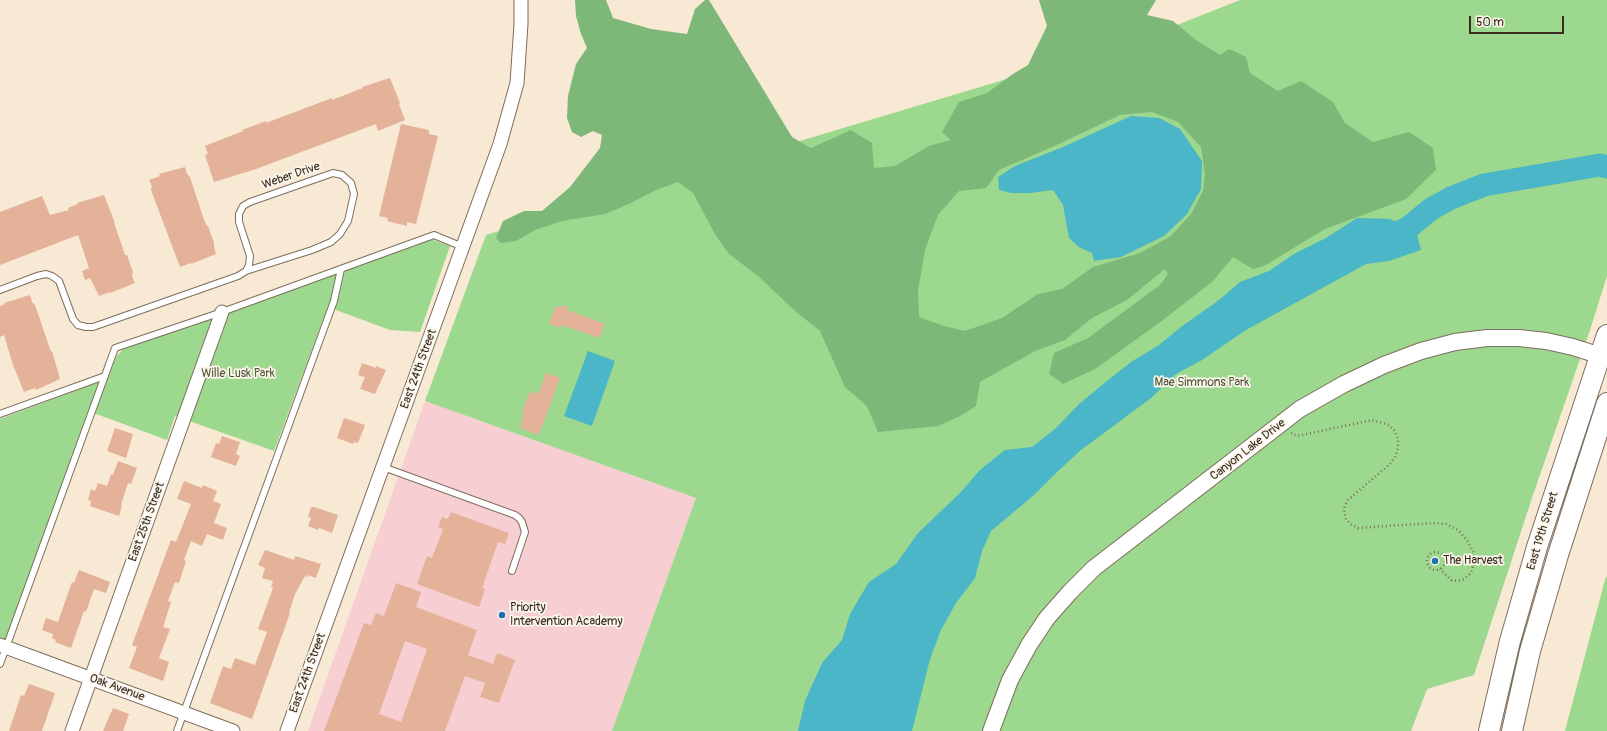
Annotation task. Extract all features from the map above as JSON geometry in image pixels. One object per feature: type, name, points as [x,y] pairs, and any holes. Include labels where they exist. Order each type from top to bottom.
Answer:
[{"type":"main road","name":"East 19th Street","points":[[1489,731],[1510,641],[1537,547],[1604,357],[1607,334]]},
{"type":"main road","name":"East 19th Street","points":[[1512,731],[1530,651],[1558,555],[1607,403]]},
{"type":"street","name":"East 24th Street","points":[[287,731],[464,247],[500,144],[517,83],[521,24],[520,0]]},
{"type":"street","name":"East 25th Street","points":[[72,731],[222,312]]},
{"type":"street","name":"Canyon Lake Drive","points":[[991,731],[1010,680],[1029,646],[1048,618],[1070,592],[1094,568],[1300,410],[1344,384],[1377,368],[1421,351],[1455,342],[1488,338],[1519,338],[1566,345],[1604,357]]},
{"type":"street","name":"Oak Avenue","points":[[3,646],[233,731]]},
{"type":"lane","name":"Weber Drive","points":[[0,290],[37,276],[46,274],[52,276],[59,281],[72,319],[78,325],[93,327],[238,276],[246,271],[332,242],[340,234],[348,221],[354,194],[351,183],[342,175],[333,173],[250,202],[243,206],[239,214],[239,222],[250,256],[249,265],[246,271]]},
{"type":"lane","points":[[0,664],[3,646],[115,348],[222,312],[434,235],[464,247]]},
{"type":"lane","points":[[177,731],[334,301],[341,269]]},
{"type":"lane","points":[[0,414],[105,376]]},
{"type":"lane","points":[[383,467],[515,515],[519,518],[525,532],[512,571]]},
{"type":"path","points":[[1278,427],[1297,436],[1372,420],[1389,425],[1395,431],[1398,439],[1398,448],[1395,457],[1390,464],[1348,500],[1345,505],[1344,512],[1346,519],[1350,524],[1358,528],[1433,523],[1446,524],[1458,530],[1467,540],[1474,553],[1474,563],[1471,573],[1464,579],[1458,581],[1450,580],[1440,569]]},
{"type":"path","points":[[1438,553],[1444,558],[1444,564],[1440,569],[1435,570],[1428,566],[1427,560],[1432,554],[1438,553]]},
{"type":"shaded area","name":"Priority Intervention Academy","points":[[425,401],[696,498],[612,731],[308,731]]},
{"type":"green space","points":[[575,0],[606,0],[613,18],[651,29],[687,34],[695,9],[705,0],[709,0],[792,137],[811,148],[851,130],[872,143],[874,168],[895,166],[929,146],[951,140],[942,132],[959,102],[987,93],[1028,65],[1047,26],[1039,0],[1156,0],[1147,15],[1173,21],[1196,40],[1220,55],[1229,49],[1246,57],[1250,73],[1278,91],[1301,81],[1333,102],[1345,123],[1373,142],[1409,132],[1433,148],[1436,170],[1406,199],[1325,229],[1264,266],[1253,269],[1233,257],[1212,282],[1159,323],[1095,369],[1063,384],[1049,374],[1054,353],[1088,338],[1160,285],[1168,274],[1165,269],[1127,300],[1092,318],[1065,340],[1035,351],[980,382],[976,406],[962,415],[938,426],[878,432],[867,406],[845,387],[820,331],[794,310],[758,276],[729,254],[715,234],[693,193],[678,182],[656,190],[605,214],[562,221],[535,230],[516,241],[501,243],[496,238],[503,221],[524,211],[542,211],[570,187],[600,148],[602,135],[593,131],[581,137],[572,132],[567,118],[568,96],[576,64],[587,48],[576,16]],"holes":[[[1152,112],[1178,122],[1201,147],[1205,174],[1203,191],[1191,214],[1171,236],[1140,253],[1093,267],[1062,289],[1038,294],[1002,318],[965,331],[944,326],[919,317],[918,291],[925,250],[938,215],[959,191],[986,188],[999,170],[1120,115]]]},
{"type":"green space","name":"Mae Simmons Park","points":[[1240,0],[1607,0],[1607,276],[1474,675],[1427,689],[1411,731],[612,731],[696,498],[425,401],[486,235],[1147,37]]},
{"type":"green space","name":"Wille Lusk Park","points":[[431,239],[450,246],[420,332],[390,330],[328,307],[274,451],[175,416],[167,440],[88,411],[0,654],[0,419],[107,379],[115,358],[123,349]]},
{"type":"green space","points":[[1607,576],[1607,731],[1565,731],[1605,580]]},
{"type":"water","points":[[1131,116],[1159,118],[1180,129],[1202,161],[1201,189],[1187,214],[1164,236],[1121,257],[1094,261],[1092,253],[1079,247],[1069,238],[1063,205],[1053,190],[1030,193],[1011,193],[999,190],[998,177],[1015,166],[1063,147]]},
{"type":"water","points":[[1357,218],[1390,219],[1416,231],[1421,250],[1389,261],[1366,264],[1246,330],[1202,360],[1176,374],[1151,398],[1081,450],[1033,496],[991,531],[982,551],[975,578],[956,603],[941,630],[930,659],[912,731],[798,731],[805,701],[822,663],[842,640],[850,614],[869,582],[896,564],[918,533],[959,494],[980,470],[1005,450],[1032,447],[1055,429],[1079,404],[1107,381],[1131,362],[1159,345],[1219,300],[1240,282],[1269,271],[1294,254],[1326,238]]},
{"type":"water","points":[[588,351],[615,361],[592,426],[564,416]]},
{"type":"building","points":[[390,78],[405,120],[378,131],[376,124],[256,169],[214,182],[205,155],[208,154],[205,146],[266,121],[266,123]]},
{"type":"building","points":[[401,124],[429,130],[429,134],[438,136],[416,224],[407,222],[407,226],[387,221],[388,218],[379,216]]},
{"type":"building","points":[[185,167],[187,174],[190,177],[204,220],[208,226],[216,254],[180,267],[151,190],[152,186],[149,180],[160,176],[159,174]]},
{"type":"building","points":[[104,195],[125,255],[127,255],[133,272],[132,276],[135,283],[99,296],[90,278],[85,280],[82,271],[89,268],[78,235],[0,265],[0,212],[42,196],[50,215],[69,210],[68,208],[78,204],[77,203]]},
{"type":"building","points":[[30,295],[32,302],[35,305],[51,352],[52,351],[60,379],[36,390],[35,388],[24,392],[13,365],[4,335],[0,337],[0,306],[5,304],[4,303]]},
{"type":"building","points":[[568,306],[567,310],[605,324],[599,338],[562,325],[561,328],[549,324],[555,307]]},
{"type":"building","points":[[362,363],[386,370],[375,394],[360,389],[365,377],[358,375]]},
{"type":"building","points":[[546,373],[560,378],[539,435],[520,428],[524,413],[522,412],[530,391],[538,394]]},
{"type":"building","points":[[344,418],[365,425],[358,443],[354,442],[353,444],[337,438]]},
{"type":"building","points":[[115,428],[133,434],[126,458],[107,451]]},
{"type":"building","points":[[222,436],[240,442],[236,454],[240,456],[236,466],[211,457],[216,443],[219,444]]},
{"type":"building","points":[[118,461],[137,468],[131,484],[128,483],[119,516],[90,506],[91,501],[88,500],[91,489],[95,491],[98,483],[107,486]]},
{"type":"building","points":[[184,481],[202,488],[203,485],[217,491],[213,501],[221,504],[214,523],[227,528],[223,540],[207,534],[202,546],[191,541],[184,560],[186,561],[179,583],[175,582],[168,601],[171,602],[163,627],[170,629],[159,658],[169,662],[163,681],[129,668],[137,647],[132,645],[171,540],[176,542],[191,504],[177,499]]},
{"type":"building","points":[[311,507],[338,515],[332,533],[308,526],[311,518],[308,517]]},
{"type":"building","points":[[451,512],[509,533],[505,544],[498,542],[482,588],[485,589],[479,607],[417,584],[427,556],[432,558],[443,529],[438,527],[442,517],[448,519]]},
{"type":"building","points":[[265,550],[294,560],[295,556],[321,564],[316,578],[308,575],[308,577],[305,576],[295,594],[290,613],[252,719],[210,703],[223,666],[231,669],[235,658],[255,665],[267,632],[258,629],[273,588],[271,587],[273,581],[262,578],[265,568],[258,565]]},
{"type":"building","points":[[79,570],[110,582],[106,593],[94,589],[86,612],[84,611],[71,648],[55,642],[56,640],[52,638],[53,634],[42,630],[46,618],[58,622],[72,582],[74,583]]},
{"type":"building","name":"Priority Intervention Academy","points":[[396,583],[421,592],[416,607],[477,630],[468,655],[493,664],[497,653],[515,660],[499,703],[480,697],[485,683],[465,676],[445,731],[324,731],[364,623],[371,625],[376,613],[384,616]],"holes":[[[405,641],[427,649],[401,722],[379,714]]]},
{"type":"building","points":[[29,684],[55,693],[42,731],[9,731],[21,695],[24,696]]},
{"type":"building","points":[[113,708],[129,714],[123,731],[103,731]]},
{"type":"waterway","points":[[1380,241],[1408,228],[1431,209],[1451,198],[1484,185],[1600,165],[1607,167]]},
{"type":"place","name":"The Harvest","points":[[1435,561]]},
{"type":"place","name":"Priority Intervention Academy","points":[[502,615]]}]
